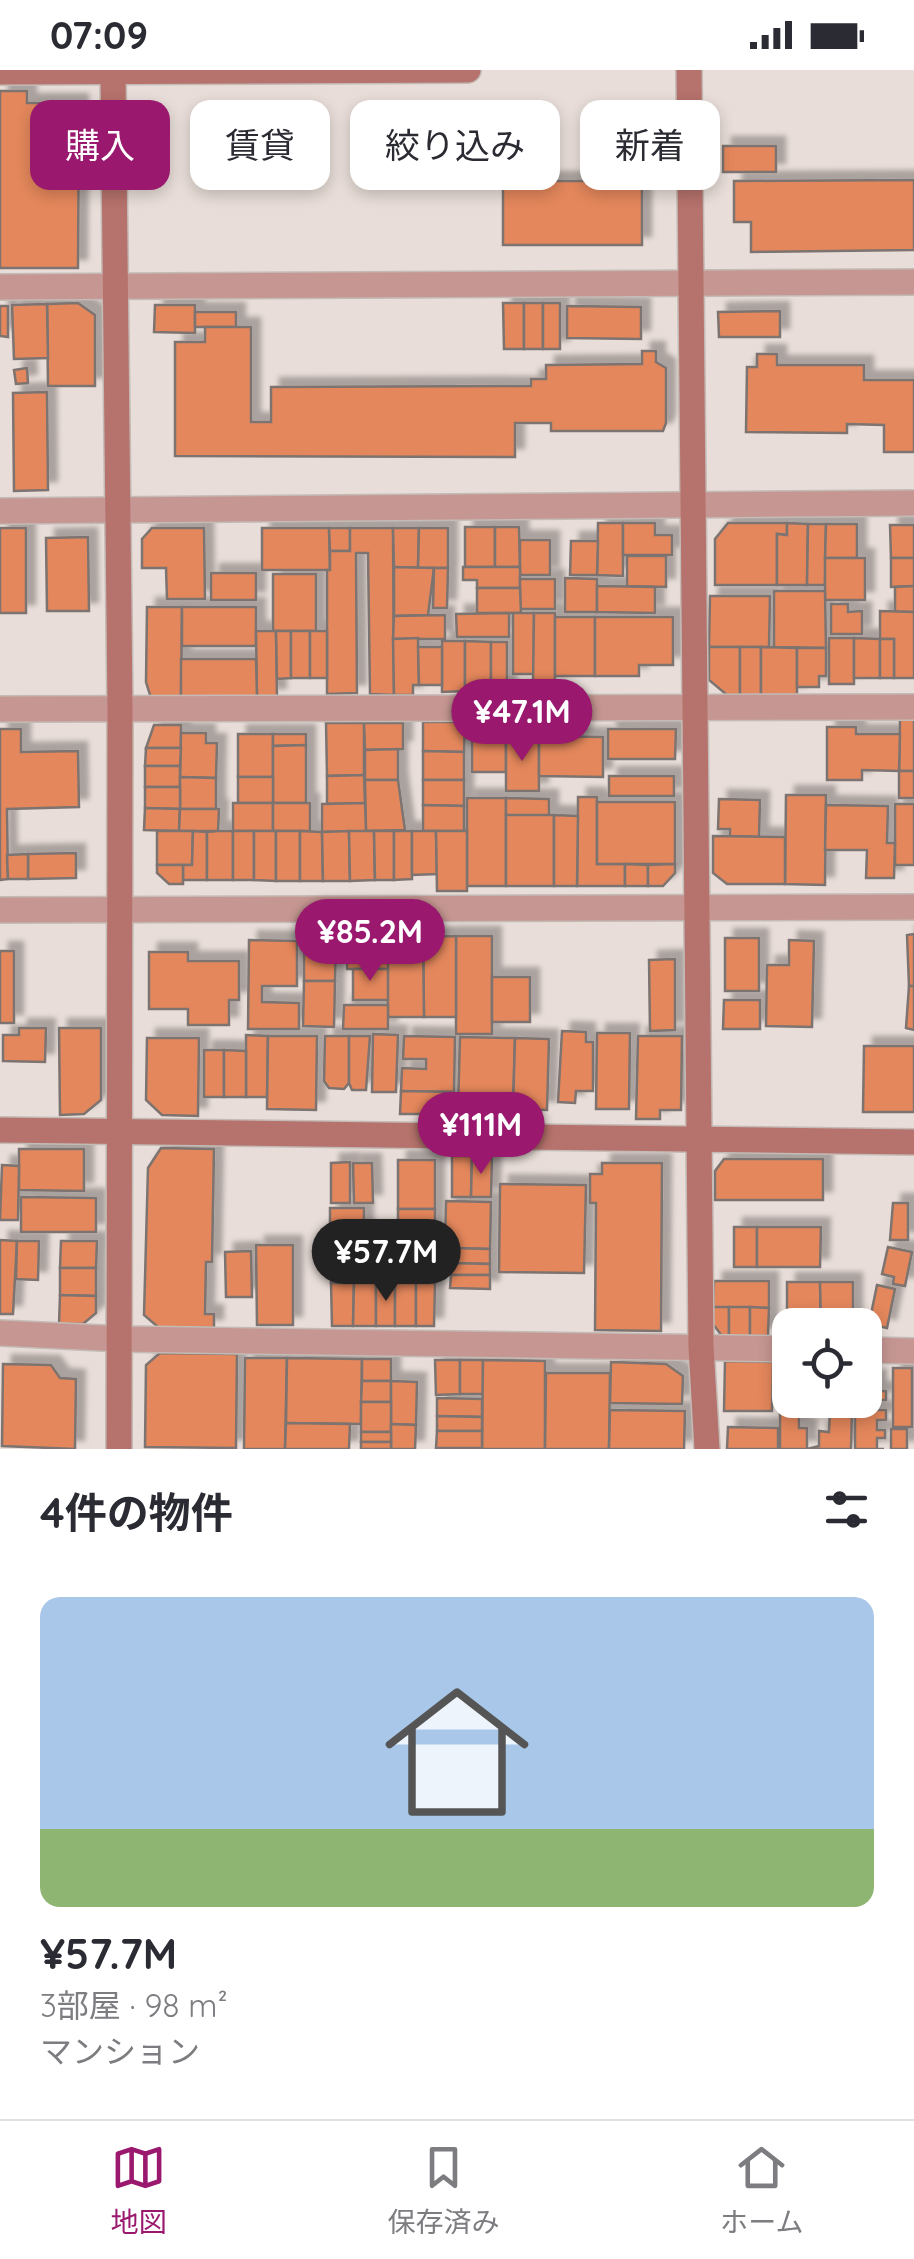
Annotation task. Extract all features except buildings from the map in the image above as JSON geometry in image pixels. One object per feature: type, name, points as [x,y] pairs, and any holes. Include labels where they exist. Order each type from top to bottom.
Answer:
[{"type":"street","points":[[0,72],[468,70]]},
{"type":"street","points":[[689,70],[700,909],[701,1347],[707,1449]]},
{"type":"street","points":[[113,71],[120,708],[119,1449]]},
{"type":"street","points":[[0,287],[914,282]]},
{"type":"street","points":[[0,510],[914,503]]},
{"type":"street","points":[[0,709],[914,707]]},
{"type":"street","points":[[0,910],[914,907]]},
{"type":"street","points":[[0,1130],[914,1142]]},
{"type":"street","points":[[0,1332],[122,1339],[772,1349]]},
{"type":"street","points":[[882,1350],[914,1351]]}]
